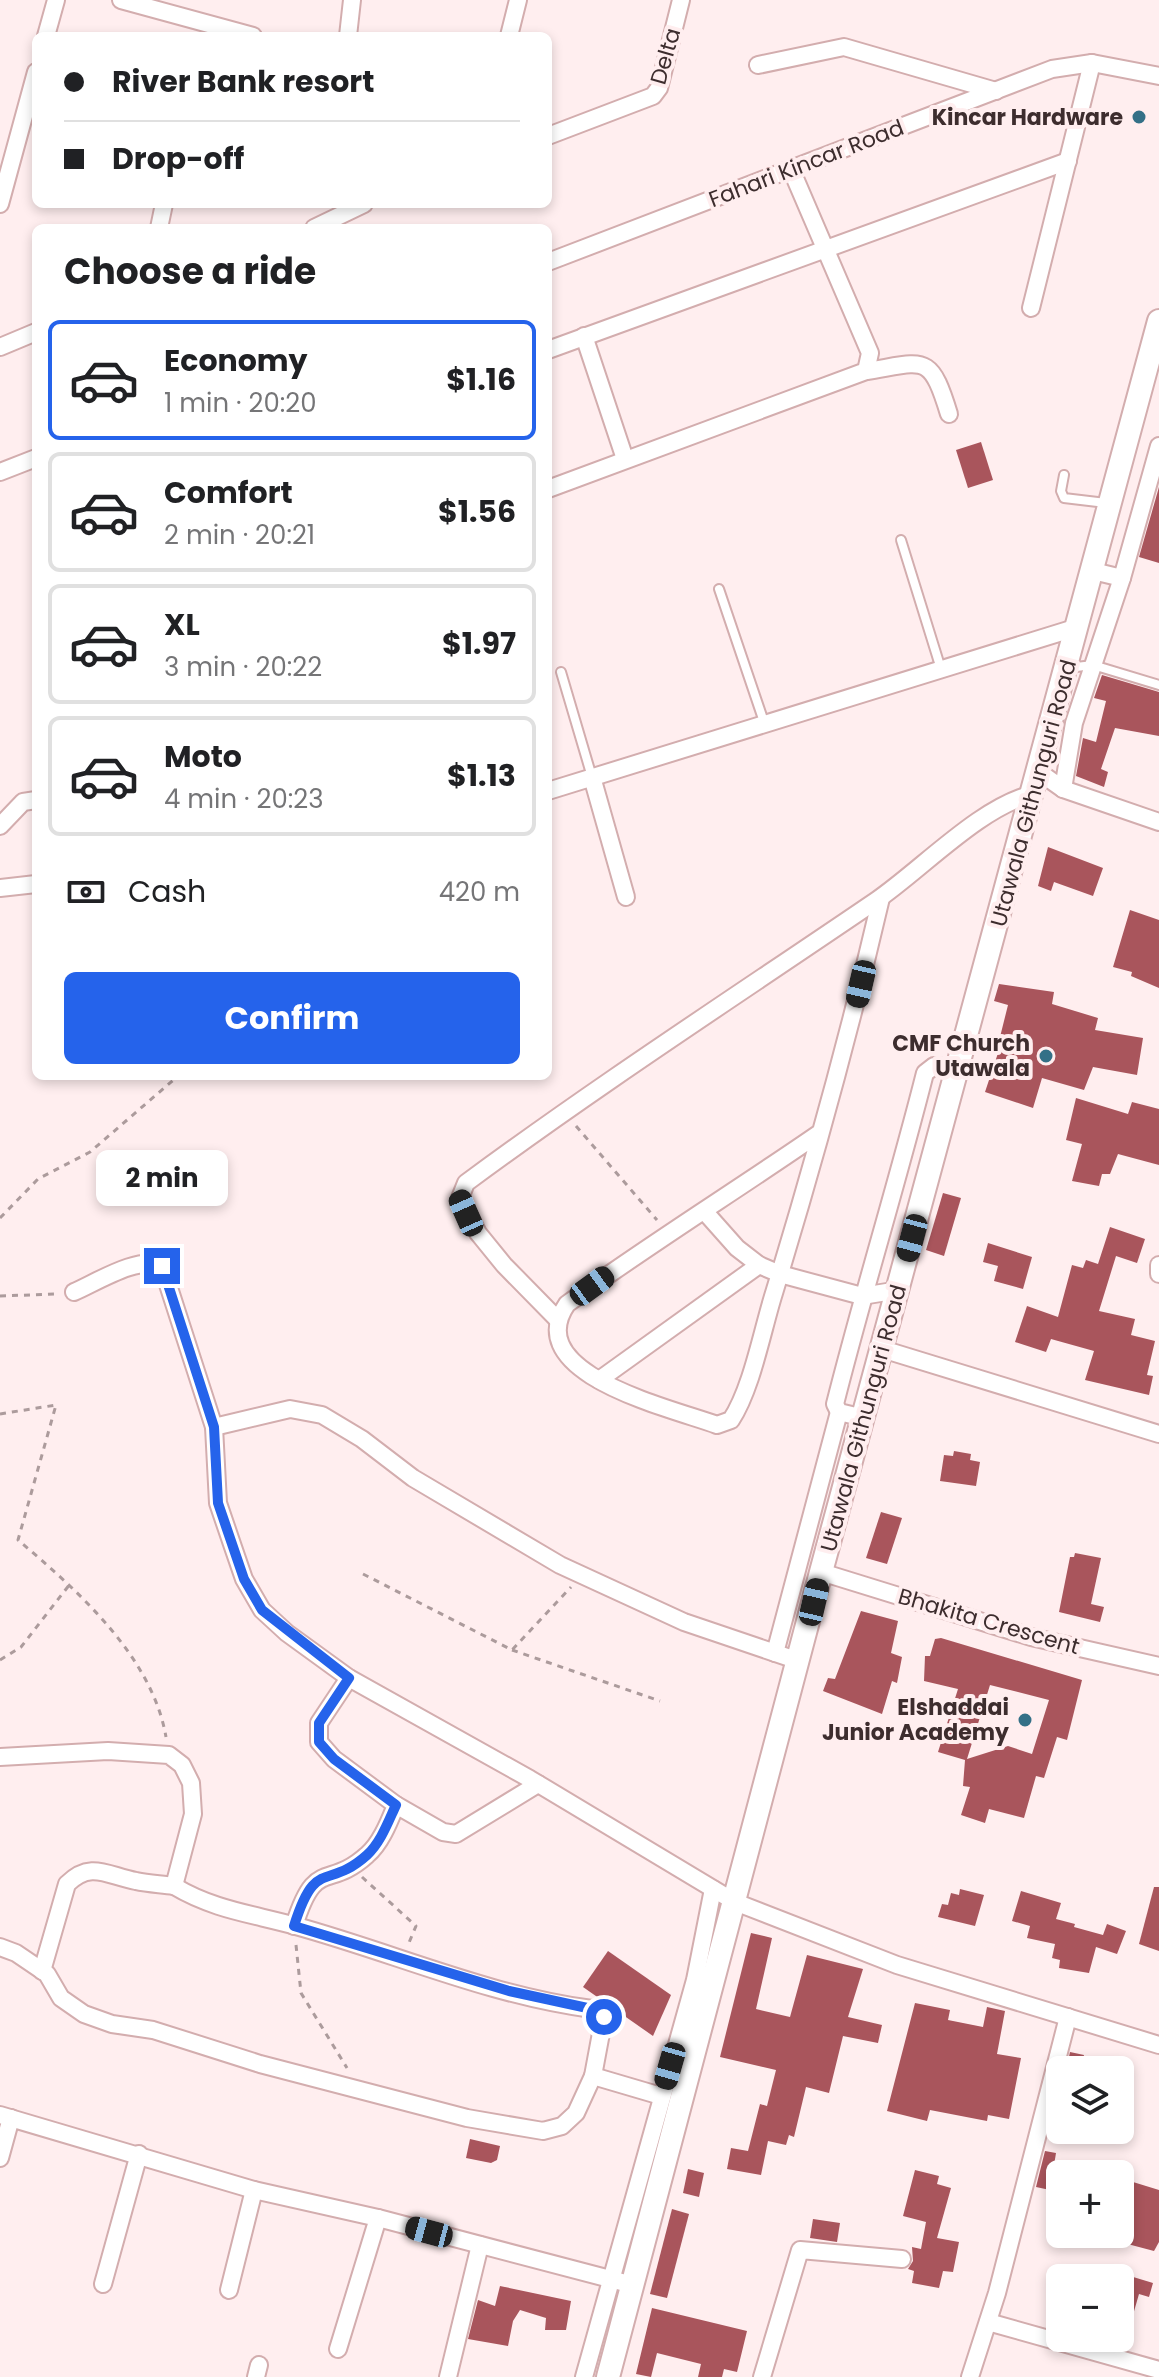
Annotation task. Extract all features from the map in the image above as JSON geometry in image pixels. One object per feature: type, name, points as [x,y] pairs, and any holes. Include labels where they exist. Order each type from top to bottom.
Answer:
[{"type":"street","points":[[47,32],[56,0]]},
{"type":"street","points":[[121,0],[212,30]]},
{"type":"street","points":[[348,32],[352,0]]},
{"type":"street","points":[[510,32],[518,0]]},
{"type":"street","name":"Delta","points":[[552,134],[653,96],[659,88],[681,0]]},
{"type":"street","points":[[758,65],[844,47],[996,91]]},
{"type":"street","points":[[1031,308],[1092,63]]},
{"type":"street","name":"Fahari Kincar Road","points":[[552,260],[1052,69],[1092,63],[1159,76]]},
{"type":"street","points":[[0,204],[32,87]]},
{"type":"street","points":[[552,348],[1068,161]]},
{"type":"street","points":[[791,169],[870,353],[866,371]]},
{"type":"street","points":[[319,224],[340,209]]},
{"type":"street","name":"Utawala Githunguri Road","points":[[608,2377],[821,1572],[1039,772],[1064,719],[1068,668],[1111,504],[1152,371],[1159,321]]},
{"type":"street","points":[[0,347],[32,334]]},
{"type":"street","points":[[584,336],[625,459]]},
{"type":"street","points":[[552,487],[866,371],[911,364],[928,368],[937,374],[949,414]]},
{"type":"street","points":[[1063,789],[1064,719],[1093,665],[1122,578],[1159,446]]},
{"type":"street","points":[[0,472],[32,460]]},
{"type":"street","points":[[1093,571],[1122,578]]},
{"type":"street","points":[[552,790],[1078,627]]},
{"type":"street","points":[[1039,772],[1063,789],[1159,822]]},
{"type":"street","points":[[592,777],[626,897]]},
{"type":"street","points":[[557,1319],[478,1233],[460,1192],[466,1183],[564,1111],[881,898],[958,837],[1007,804],[1033,794]]},
{"type":"street","points":[[0,826],[23,802],[32,801]]},
{"type":"street","points":[[0,888],[32,884]]},
{"type":"street","points":[[821,1132],[705,1212],[668,1232],[567,1304],[557,1319],[555,1333],[562,1351],[583,1373],[717,1425],[726,1425],[737,1412],[780,1274],[848,1042],[881,898]]},
{"type":"street","points":[[775,1653],[839,1412],[835,1404],[862,1296],[898,1180],[925,1073],[934,1066],[959,1069]]},
{"type":"street","points":[[898,1180],[926,1187]]},
{"type":"street","points":[[705,1212],[737,1248],[759,1265],[780,1274],[862,1296],[899,1290]]},
{"type":"street","points":[[67,1293],[135,1266],[153,1262],[162,1266],[214,1427],[218,1503],[244,1579],[262,1610],[349,1678],[538,1784],[735,1902],[897,1965],[1159,2045]]},
{"type":"street","points":[[599,1380],[759,1265]]},
{"type":"street","points":[[1159,1265],[1159,1274]]},
{"type":"street","points":[[882,1349],[1159,1434]]},
{"type":"street","points":[[214,1427],[290,1409],[322,1415],[362,1439],[413,1478],[582,1576],[684,1622],[799,1661]]},
{"type":"street","points":[[839,1412],[864,1418]]},
{"type":"street","name":"Bhakita Crescent","points":[[821,1572],[1031,1637],[1159,1666]]},
{"type":"street","points":[[349,1678],[319,1723],[319,1742],[334,1759],[396,1805],[443,1832],[456,1834],[538,1784]]},
{"type":"street","points":[[0,1757],[108,1751],[169,1755],[182,1765],[191,1783],[193,1814],[174,1886]]},
{"type":"street","points":[[294,1926],[304,1893],[317,1878],[351,1867],[369,1854],[396,1805]]},
{"type":"street","points":[[0,1947],[16,1953],[42,1971],[61,1998],[84,2014],[112,2024],[153,2030],[260,2064],[467,2118],[543,2131],[562,2126],[576,2113],[593,2076],[604,2028],[604,2017],[592,2009],[509,1991],[294,1926],[214,1907],[174,1886],[135,1881],[96,1869],[77,1874],[67,1884],[42,1971]]},
{"type":"street","points":[[584,2377],[695,1980],[713,1889]]},
{"type":"street","points":[[970,2377],[988,2322],[1068,2017]]},
{"type":"street","points":[[593,2076],[661,2096]]},
{"type":"street","points":[[0,2158],[6,2117],[254,2190],[378,2218],[633,2285]]},
{"type":"street","points":[[103,2284],[139,2154]]},
{"type":"street","points":[[229,2290],[254,2190]]},
{"type":"street","points":[[338,2349],[378,2218]]},
{"type":"street","points":[[448,2377],[480,2245]]},
{"type":"street","points":[[762,2377],[800,2250],[902,2259]]},
{"type":"street","points":[[988,2322],[1159,2370]]},
{"type":"lane","points":[[1064,475],[1061,491],[1064,498],[1111,504]]},
{"type":"lane","points":[[901,540],[941,669]]},
{"type":"lane","points":[[719,589],[764,722]]},
{"type":"lane","points":[[1068,668],[1093,665],[1159,685]]},
{"type":"lane","points":[[561,672],[592,777]]},
{"type":"path","points":[[0,1218],[38,1179],[90,1152],[173,1080]]},
{"type":"path","points":[[564,1111],[668,1232]]},
{"type":"path","points":[[0,1296],[67,1293]]},
{"type":"path","points":[[0,1414],[56,1405],[18,1540],[70,1584],[131,1657],[163,1717],[169,1755]]},
{"type":"path","points":[[363,1574],[512,1650],[660,1701]]},
{"type":"path","points":[[512,1650],[582,1576]]},
{"type":"path","points":[[0,1660],[21,1647],[70,1584]]},
{"type":"path","points":[[351,1867],[416,1926],[403,1960]]},
{"type":"path","points":[[294,1926],[301,1993],[360,2088]]},
{"type":"building","points":[[981,442],[993,480],[968,488],[956,450]]},
{"type":"building","points":[[1159,487],[1159,563],[1139,557]]},
{"type":"building","points":[[1102,675],[1159,692],[1159,736],[1115,728],[1101,769],[1108,772],[1104,787],[1076,776],[1083,738],[1096,742],[1106,701],[1094,698]]},
{"type":"building","points":[[1048,847],[1103,868],[1093,896],[1054,882],[1051,891],[1038,886]]},
{"type":"building","points":[[1130,910],[1159,920],[1159,988],[1131,976],[1132,972],[1113,967]]},
{"type":"building","points":[[999,984],[1054,992],[1052,1004],[1098,1018],[1095,1030],[1143,1038],[1137,1075],[1093,1067],[1084,1090],[1042,1078],[1033,1108],[985,1092],[1003,1038],[1000,1037],[1008,1005],[994,1001]]},
{"type":"building","points":[[1076,1098],[1128,1114],[1132,1102],[1159,1109],[1159,1165],[1118,1154],[1110,1174],[1102,1174],[1099,1186],[1072,1181],[1082,1144],[1066,1140]]},
{"type":"building","points":[[943,1193],[961,1198],[944,1256],[926,1250]]},
{"type":"building","points":[[1110,1227],[1145,1239],[1137,1263],[1116,1256],[1099,1311],[1135,1319],[1131,1335],[1155,1341],[1147,1375],[1153,1376],[1149,1395],[1085,1380],[1094,1351],[1051,1339],[1046,1352],[1015,1342],[1027,1306],[1058,1317],[1072,1265],[1083,1268],[1086,1260],[1098,1264]]},
{"type":"building","points":[[988,1243],[1032,1257],[1023,1289],[994,1281],[998,1266],[983,1262]]},
{"type":"building","points":[[954,1451],[971,1454],[970,1460],[980,1462],[976,1486],[940,1481],[944,1455],[953,1456]]},
{"type":"building","points":[[881,1512],[902,1518],[887,1564],[866,1558]]},
{"type":"building","points":[[1075,1553],[1101,1558],[1091,1604],[1104,1607],[1100,1622],[1059,1612],[1070,1557],[1074,1557]]},
{"type":"building","points":[[861,1611],[898,1621],[891,1653],[902,1657],[897,1683],[892,1681],[882,1714],[823,1691],[828,1678],[835,1679]]},
{"type":"building","points":[[941,1638],[1082,1680],[1067,1740],[1057,1737],[1044,1778],[1036,1776],[1024,1818],[989,1809],[985,1823],[961,1815],[970,1787],[963,1786],[965,1760],[938,1752],[958,1689],[924,1681],[925,1656],[930,1656],[935,1639]],"holes":[[[990,1685],[1049,1700],[1032,1754],[1008,1746],[967,1759]]]},
{"type":"building","points":[[1154,1887],[1159,1887],[1159,1951],[1139,1944]]},
{"type":"building","points":[[960,1889],[984,1895],[975,1926],[938,1917],[942,1904],[948,1905],[951,1893],[959,1895]]},
{"type":"building","points":[[1021,1891],[1061,1903],[1056,1919],[1075,1924],[1074,1927],[1103,1935],[1107,1924],[1126,1931],[1117,1954],[1096,1947],[1089,1973],[1059,1968],[1060,1960],[1052,1958],[1055,1944],[1027,1938],[1030,1926],[1012,1921]]},
{"type":"building","points":[[751,1933],[772,1938],[756,2009],[790,2017],[807,1955],[863,1969],[848,2017],[882,2025],[878,2043],[843,2036],[829,2093],[806,2087],[794,2137],[789,2135],[786,2145],[768,2141],[761,2175],[727,2169],[731,2148],[748,2151],[760,2104],[767,2106],[776,2070],[720,2057]]},
{"type":"building","points":[[608,1951],[671,1995],[653,2036],[583,1987]]},
{"type":"building","points":[[915,2003],[950,2010],[948,2020],[983,2027],[987,2007],[1005,2011],[997,2054],[1021,2058],[1009,2119],[988,2115],[987,2121],[930,2110],[927,2121],[887,2111]]},
{"type":"building","points":[[470,2139],[500,2146],[497,2160],[491,2163],[466,2158]]},
{"type":"building","points":[[1045,2151],[1056,2153],[1055,2160],[1046,2160],[1046,2189],[1036,2187]]},
{"type":"building","points":[[688,2169],[704,2173],[699,2197],[683,2193]]},
{"type":"building","points":[[915,2170],[939,2176],[937,2184],[951,2188],[937,2238],[959,2242],[953,2272],[943,2271],[939,2288],[912,2283],[914,2271],[908,2269],[913,2261],[912,2247],[921,2249],[926,2222],[903,2216]]},
{"type":"building","points":[[1134,2182],[1159,2190],[1159,2242],[1154,2251],[1134,2246]]},
{"type":"building","points":[[672,2209],[689,2214],[667,2298],[650,2294]]},
{"type":"building","points":[[813,2219],[840,2223],[837,2242],[810,2238]]},
{"type":"building","points":[[1134,2277],[1153,2283],[1149,2297],[1139,2294],[1134,2311]]},
{"type":"building","points":[[500,2286],[571,2301],[566,2330],[545,2330],[546,2318],[520,2310],[513,2321],[508,2346],[468,2339],[478,2300],[495,2306]]},
{"type":"building","points":[[652,2308],[747,2331],[737,2372],[724,2369],[722,2377],[698,2377],[701,2364],[657,2353],[651,2377],[636,2374]]},
{"type":"place","name":"Kincar Hardware","points":[[1139,117]]},
{"type":"place","name":"CMF Church Utawala","points":[[1046,1056]]},
{"type":"place","name":"Elshaddai Junior Academy","points":[[1025,1720]]},
{"type":"route","points":[[162,1266],[184,1326],[214,1427],[218,1503],[244,1579],[262,1610],[287,1633],[349,1678],[319,1723],[319,1742],[334,1759],[396,1805],[382,1836],[369,1854],[351,1867],[317,1878],[304,1893],[294,1926],[509,1991],[592,2009],[604,2017]]}]
